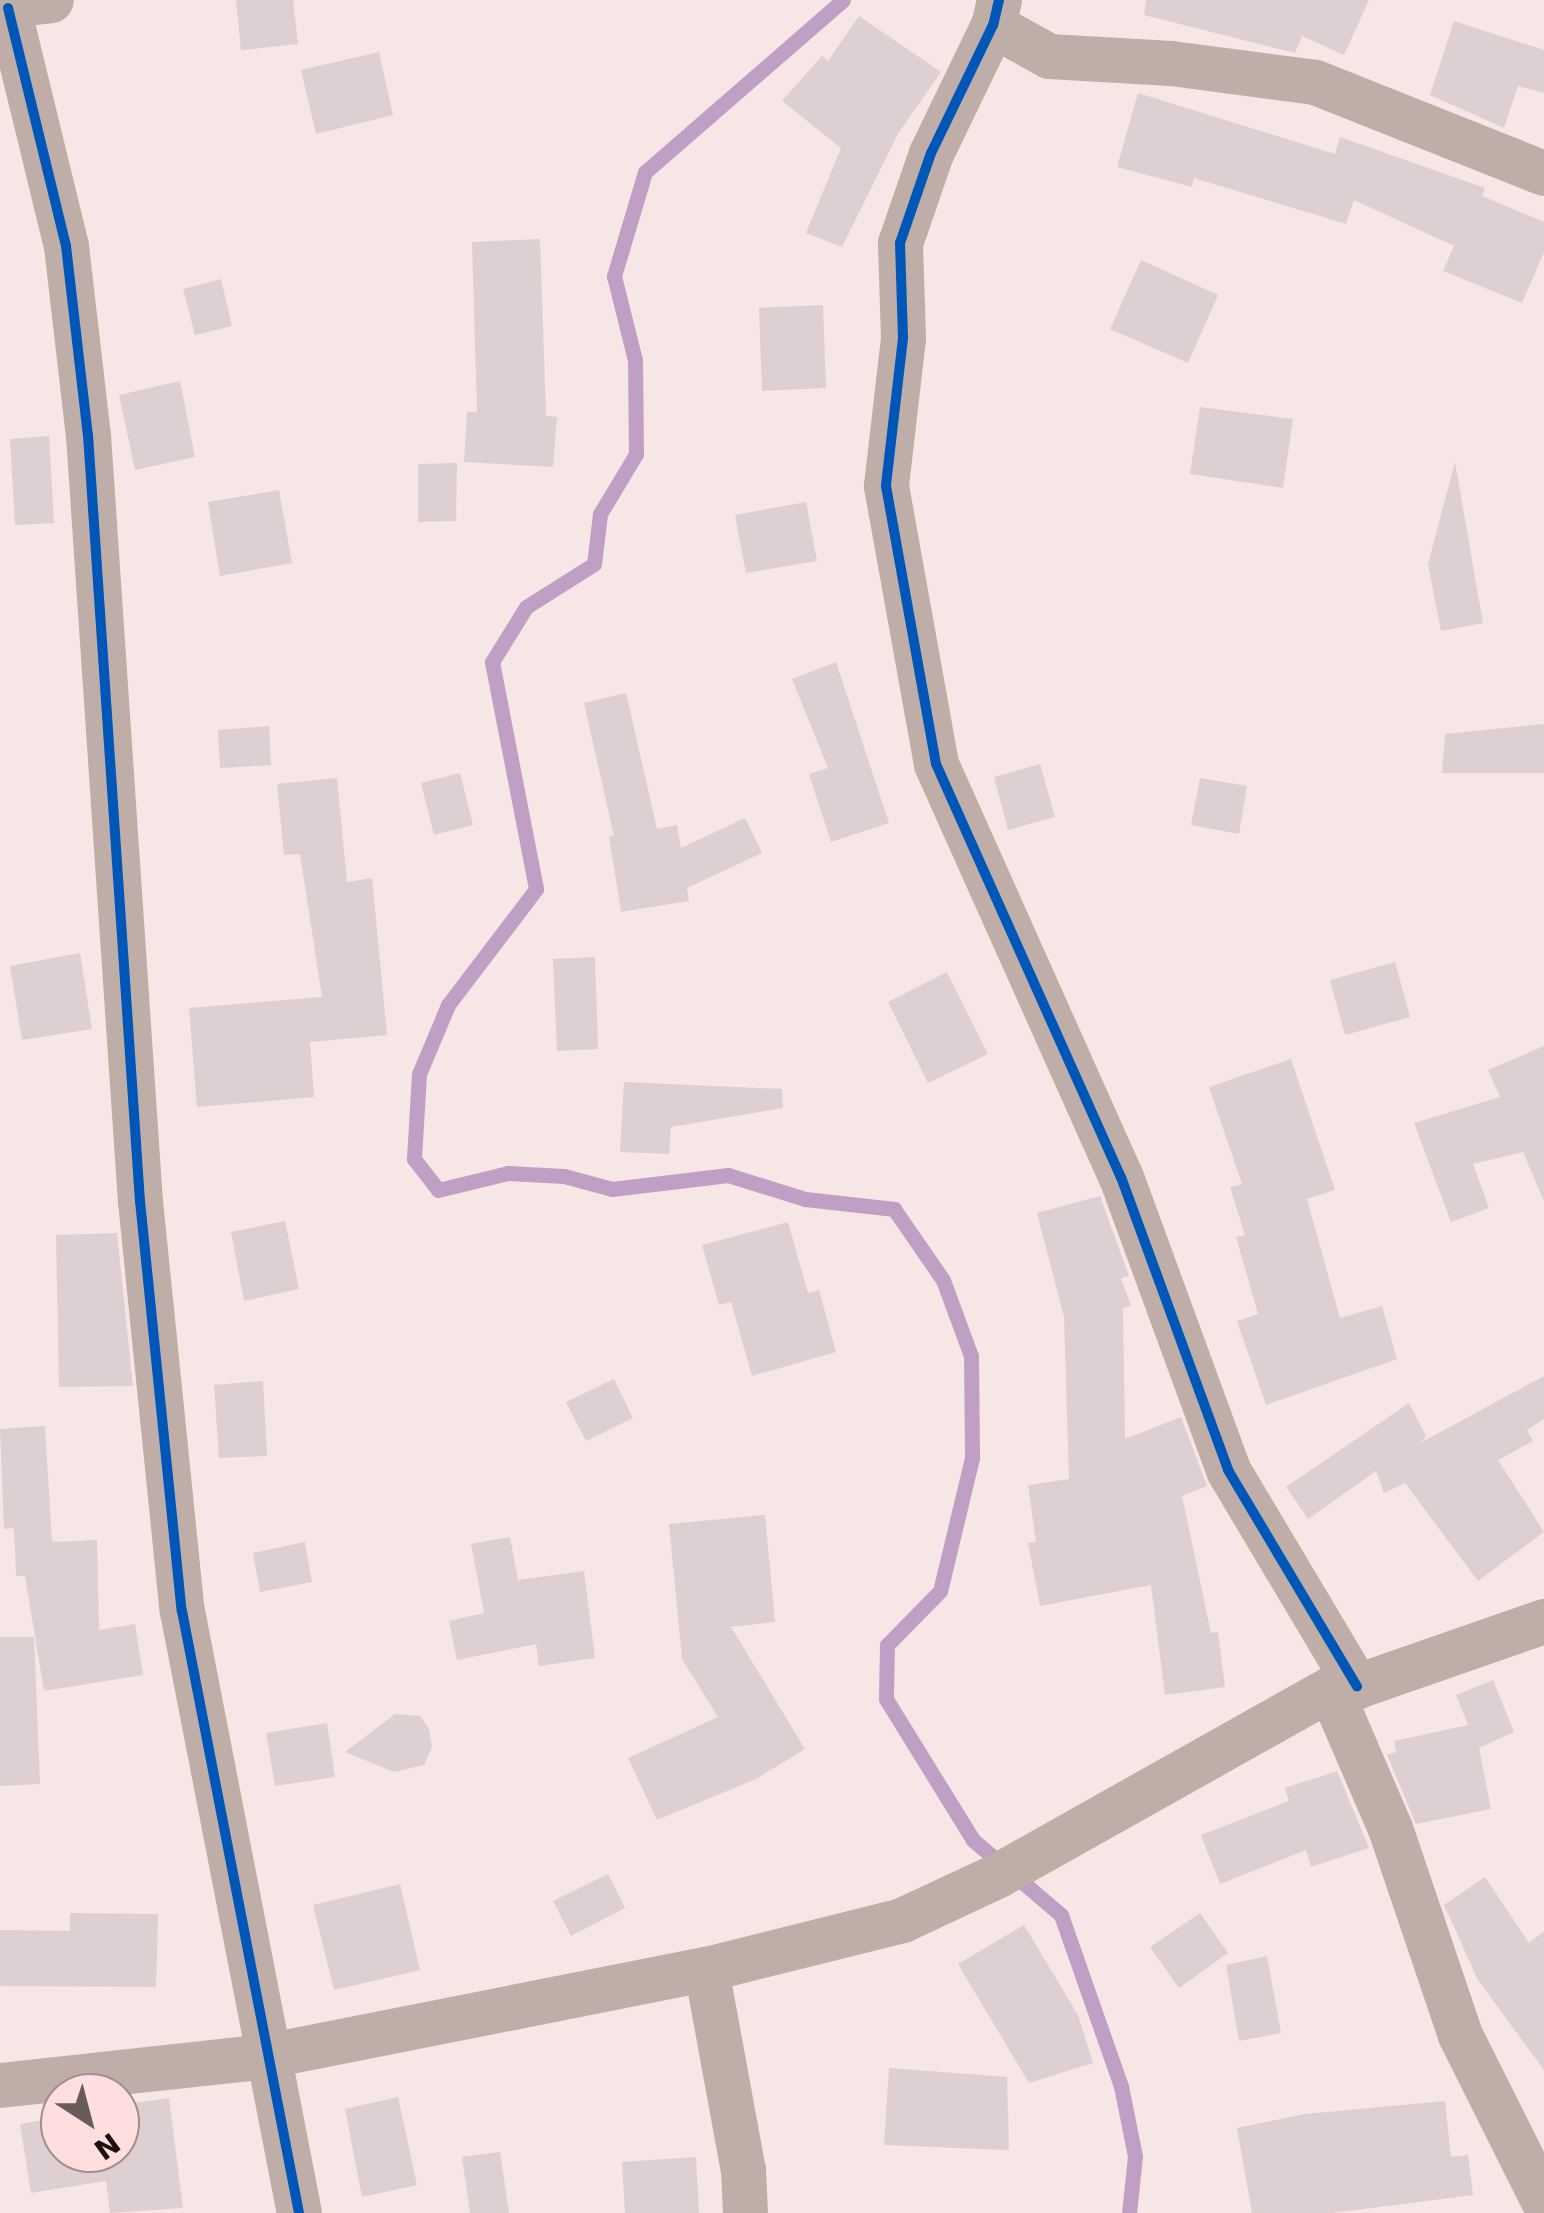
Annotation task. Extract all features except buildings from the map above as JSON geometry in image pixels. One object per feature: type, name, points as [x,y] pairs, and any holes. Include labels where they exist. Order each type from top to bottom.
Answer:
[{"type":"street","points":[[20,5],[66,246],[120,835],[140,1201],[182,1611],[264,2056],[299,2213]]},
{"type":"street","points":[[1544,173],[1315,82],[1171,62],[1049,56],[996,13],[931,154],[900,243],[903,338],[886,486],[936,764],[1121,1176],[1228,1470],[1344,1688],[1460,2035],[1544,2203]]},
{"type":"street","points":[[0,2085],[264,2056],[706,1969],[902,1920],[1010,1868],[1344,1688],[1544,1621]]},
{"type":"street","points":[[706,1969],[743,2170],[745,2213]]},
{"type":"waterway","points":[[843,0],[645,172],[614,276],[635,360],[636,454],[600,514],[594,564],[526,607],[492,662],[536,889],[448,1005],[419,1074],[414,1159],[438,1190],[508,1173],[564,1176],[612,1189],[728,1175],[805,1199],[894,1209],[943,1280],[971,1356],[972,1458],[940,1591],[887,1645],[886,1699],[973,1840],[1061,1915],[1121,2086],[1135,2156],[1129,2213]]},
{"type":"cycle path","points":[[999,0],[993,25],[931,153],[900,243],[903,338],[886,486],[936,764],[1121,1177],[1228,1470],[1357,1686]]},
{"type":"cycle path","points":[[8,8],[66,246],[88,435],[140,1201],[182,1611],[299,2213]]}]
